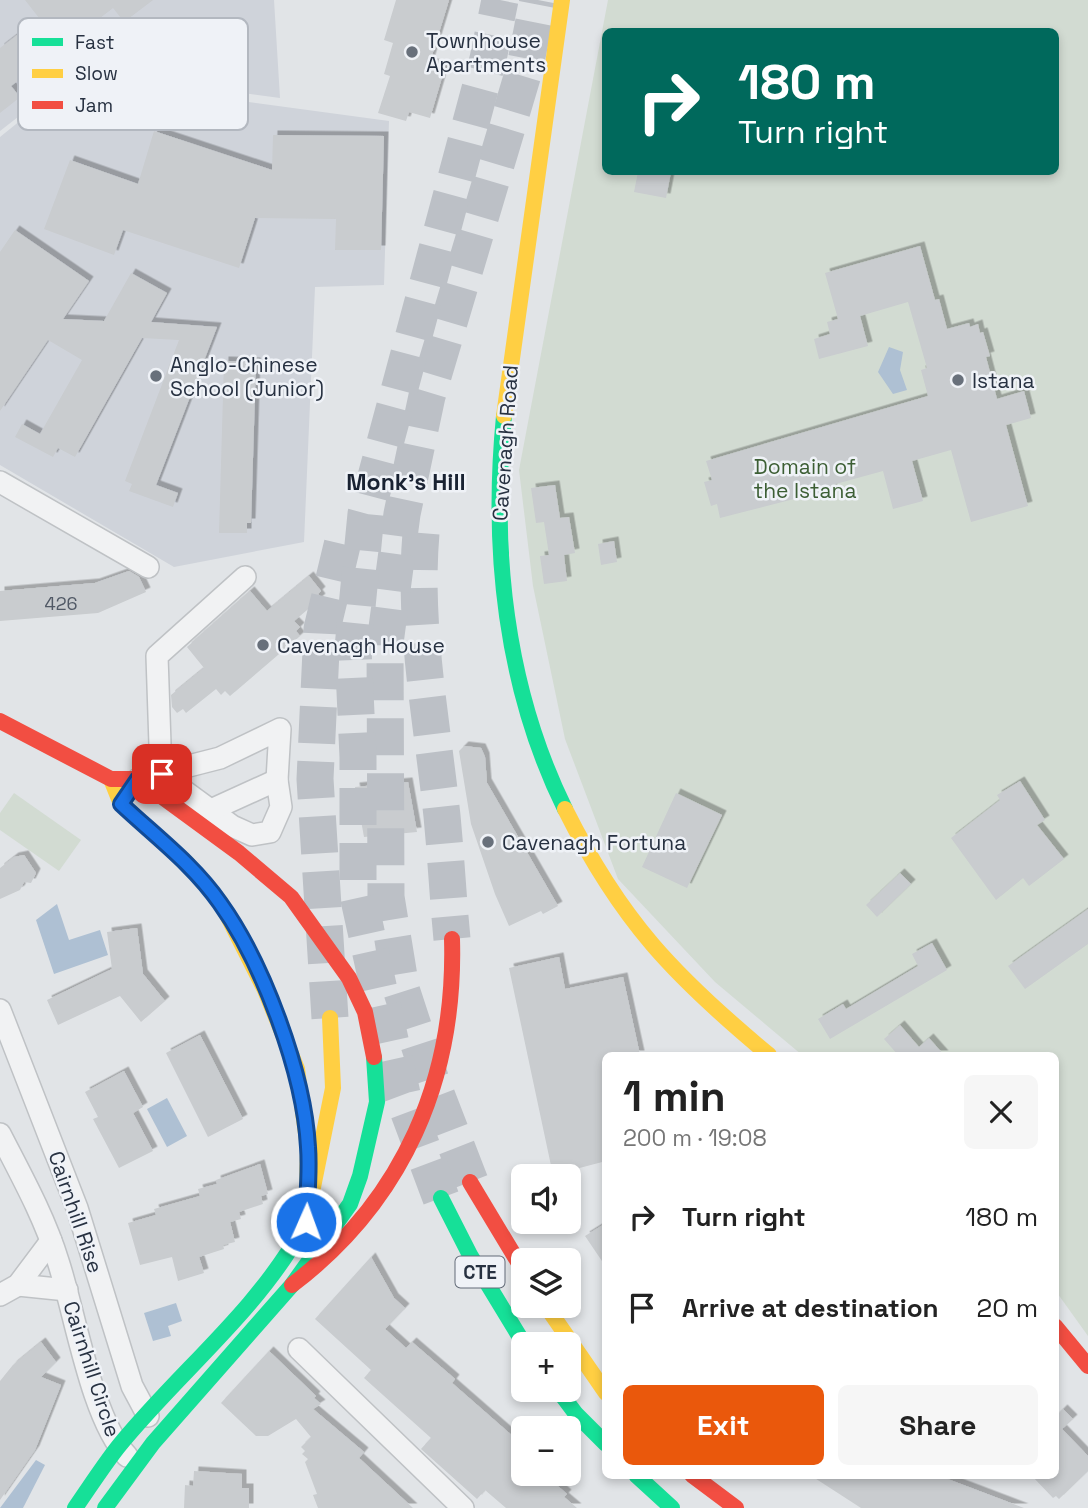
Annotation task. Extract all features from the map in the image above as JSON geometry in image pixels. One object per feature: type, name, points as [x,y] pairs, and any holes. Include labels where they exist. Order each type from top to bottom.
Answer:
[{"type":"main road","name":"Cavenagh Road","points":[[562,0],[512,345],[499,464],[499,548],[510,644],[552,777],[578,837],[616,899],[644,938],[766,1052]]},
{"type":"main road","points":[[0,721],[111,779],[138,779],[239,853],[292,897],[349,978],[365,1012],[374,1048],[377,1102],[360,1176],[350,1204],[292,1285],[135,1466],[105,1508]]},
{"type":"main road","points":[[111,779],[121,804],[187,863],[220,903],[265,990],[297,1069],[309,1148],[306,1222]]},
{"type":"main road","points":[[292,1285],[316,1269],[368,1213],[405,1152],[433,1088],[448,1031],[452,939]]},
{"type":"main road","points":[[118,1447],[230,1325],[292,1247],[306,1222],[333,1088],[330,1018]]},
{"type":"main road","name":"CTE","points":[[470,1182],[511,1250]]},
{"type":"main road","name":"CTE","points":[[441,1198],[470,1255],[517,1332]]},
{"type":"main road","points":[[554,1318],[602,1387]]},
{"type":"main road","points":[[1059,1331],[1088,1366]]},
{"type":"main road","points":[[567,1402],[602,1440]]},
{"type":"main road","name":"Cairnhill Circle","points":[[75,1508],[118,1447]]},
{"type":"main road","points":[[640,1479],[672,1508]]},
{"type":"main road","points":[[697,1479],[736,1508]]},
{"type":"street","points":[[0,482],[148,567]]},
{"type":"street","points":[[162,774],[157,656],[245,577]]},
{"type":"street","points":[[121,804],[138,779],[220,758],[280,729],[277,780],[281,807],[270,832],[252,835],[232,826],[162,774]]},
{"type":"street","points":[[211,810],[277,780]]},
{"type":"street","name":"Cairnhill Rise","points":[[0,1010],[78,1208],[131,1386],[148,1416]]},
{"type":"street","name":"Cairnhill Circle","points":[[0,1134],[35,1201],[51,1241],[79,1339],[118,1447],[135,1466]]},
{"type":"street","name":"Cairnhill Circle","points":[[9,1290],[51,1241]]},
{"type":"street","name":"Cairnhill Circle","points":[[9,1290],[67,1290]]},
{"type":"street","points":[[299,1349],[463,1508]]},
{"type":"shaded area","points":[[0,0],[274,0],[280,98],[248,94],[248,18],[18,18],[18,117],[0,131]]},
{"type":"shaded area","name":"Anglo-Chinese School (Junior)","points":[[248,102],[389,121],[384,285],[315,287],[304,542],[174,567],[0,465],[0,137],[18,122],[18,130],[248,130]]},
{"type":"green space","name":"Domain of the Istana","points":[[608,0],[1088,0],[1088,1336],[1059,1296],[1059,1052],[798,1052],[715,982],[618,879],[565,739],[533,586],[519,470],[602,32],[602,175],[1059,175],[1059,28],[603,28]]},
{"type":"green space","points":[[14,793],[81,840],[59,871],[0,830],[0,813]]},
{"type":"water","points":[[889,347],[903,352],[900,370],[907,390],[893,394],[878,372]]},
{"type":"water","points":[[57,904],[69,940],[100,930],[108,955],[54,974],[36,920]]},
{"type":"water","points":[[167,1098],[187,1136],[167,1147],[147,1109]]},
{"type":"water","points":[[176,1303],[182,1321],[168,1326],[171,1336],[153,1341],[144,1313]]},
{"type":"water","points":[[36,1460],[45,1465],[23,1508],[0,1508]]},
{"type":"building","points":[[25,0],[153,0],[129,18],[121,18],[113,8],[100,18],[39,18]]},
{"type":"building","name":"Townhouse Apartments","points":[[396,0],[449,0],[430,62],[445,67],[430,118],[409,112],[406,121],[378,113],[390,76],[384,74],[393,43],[384,40]]},
{"type":"building","points":[[18,34],[18,81],[11,86],[18,99],[0,113],[0,48]]},
{"type":"building","points":[[154,131],[272,170],[273,135],[384,136],[381,250],[335,250],[336,219],[255,218],[239,268],[123,230],[114,255],[44,229],[70,160],[138,184]]},
{"type":"building","points":[[637,175],[670,175],[666,198],[634,192]]},
{"type":"building","points":[[15,230],[89,281],[63,319],[104,321],[131,273],[167,293],[151,322],[217,327],[156,485],[178,493],[173,507],[129,491],[132,484],[125,481],[179,340],[142,338],[75,457],[58,448],[53,457],[15,437],[22,424],[40,434],[82,360],[48,340],[0,411],[0,252]]},
{"type":"building","name":"Istana","points":[[920,246],[935,300],[939,299],[947,329],[969,323],[970,327],[978,324],[980,333],[983,332],[990,356],[986,357],[997,399],[1024,391],[1031,418],[1006,425],[1028,506],[971,522],[951,450],[912,461],[923,501],[893,509],[883,471],[832,485],[833,489],[720,518],[717,504],[711,506],[704,482],[712,480],[706,461],[928,396],[921,370],[927,368],[908,302],[860,316],[868,346],[819,359],[814,339],[830,334],[827,322],[838,319],[825,273]]},
{"type":"building","points":[[224,361],[256,362],[251,523],[247,523],[247,533],[219,533]]},
{"type":"building","points":[[555,485],[560,518],[569,517],[575,553],[564,555],[567,581],[544,584],[540,556],[549,555],[544,522],[536,523],[531,488]]},
{"type":"building","points":[[614,541],[617,562],[601,565],[598,544]]},
{"type":"building","points":[[129,571],[139,577],[146,592],[98,613],[0,621],[0,591],[95,583]]},
{"type":"building","name":"Cavenagh House","points":[[309,576],[321,591],[318,594],[321,598],[294,621],[300,627],[296,631],[300,636],[230,696],[225,691],[221,695],[216,689],[186,713],[183,709],[177,713],[172,707],[171,695],[204,668],[187,647],[250,591],[267,611]]},
{"type":"building","name":"Cavenagh Fortuna","points":[[464,746],[481,748],[485,757],[487,783],[558,906],[543,914],[541,911],[509,926],[471,824],[459,751]]},
{"type":"building","points":[[1020,781],[1045,820],[1037,825],[1064,859],[1029,886],[1023,878],[996,900],[951,838],[1000,800],[997,795]]},
{"type":"building","points":[[408,782],[417,832],[364,837],[355,787]]},
{"type":"building","points":[[676,793],[722,815],[687,888],[642,867]]},
{"type":"building","points":[[24,855],[36,873],[31,883],[24,882],[20,890],[0,899],[0,868],[14,857]]},
{"type":"building","points":[[900,873],[911,884],[877,917],[866,905]]},
{"type":"building","points":[[1088,909],[1088,944],[1025,989],[1008,966]]},
{"type":"building","points":[[137,928],[143,974],[165,1001],[141,1022],[120,996],[58,1025],[47,1000],[112,969],[107,932]]},
{"type":"building","points":[[932,943],[947,970],[830,1039],[818,1019],[843,1004],[846,1009],[918,966],[912,954]]},
{"type":"building","points":[[559,957],[565,989],[623,977],[639,1052],[602,1052],[602,1162],[581,1168],[581,1164],[551,1164],[509,968]]},
{"type":"building","points":[[900,1025],[919,1047],[929,1038],[941,1052],[895,1052],[884,1039]]},
{"type":"building","points":[[200,1035],[243,1119],[208,1137],[166,1053]]},
{"type":"building","points":[[124,1071],[143,1107],[133,1113],[153,1151],[119,1168],[93,1119],[98,1117],[85,1092]]},
{"type":"building","points":[[260,1164],[268,1194],[261,1196],[263,1204],[239,1212],[241,1219],[230,1222],[235,1242],[223,1245],[224,1249],[199,1257],[204,1273],[178,1281],[172,1257],[140,1265],[128,1223],[156,1215],[154,1209],[200,1196],[198,1189],[217,1184],[216,1180]]},
{"type":"building","points":[[602,1225],[602,1261],[585,1236]]},
{"type":"building","points":[[371,1257],[394,1298],[405,1308],[385,1329],[406,1348],[412,1342],[455,1379],[452,1383],[511,1435],[511,1486],[558,1486],[567,1494],[564,1497],[577,1508],[506,1508],[485,1490],[477,1499],[421,1449],[431,1438],[364,1378],[371,1370],[315,1319]]},
{"type":"building","points":[[41,1342],[56,1362],[41,1377],[61,1385],[35,1450],[0,1500],[0,1381],[13,1365]]},
{"type":"building","points":[[269,1351],[316,1396],[314,1398],[321,1404],[313,1409],[364,1452],[359,1458],[413,1508],[318,1508],[313,1495],[317,1494],[305,1462],[308,1459],[302,1454],[305,1451],[301,1447],[311,1437],[296,1419],[268,1436],[256,1436],[221,1403]]},
{"type":"building","points":[[1063,1409],[1073,1419],[1062,1429],[1088,1456],[1088,1471],[1059,1499],[1056,1496],[1053,1498],[1035,1479],[1059,1479],[1059,1413]]},
{"type":"building","points":[[194,1471],[242,1474],[242,1488],[249,1488],[249,1508],[184,1508],[185,1485],[193,1486]]},
{"type":"building","points":[[816,1479],[948,1479],[1024,1508],[861,1508]]},
{"type":"tunnel","points":[[441,1198],[402,1094],[358,895],[358,757],[353,648],[366,514],[488,59],[500,0]]},
{"type":"tunnel","points":[[470,1182],[431,1081],[401,989],[386,897],[385,643],[402,514],[427,396],[525,67],[538,0]]},
{"type":"tunnel","points":[[330,1018],[315,779],[322,629],[345,533]]},
{"type":"tunnel","points":[[421,533],[421,639],[442,816],[452,939]]},
{"type":"traffic: fast","points":[[504,416],[500,516],[507,617],[528,715],[565,809]]},
{"type":"traffic: fast","points":[[105,1508],[153,1443],[292,1285],[350,1204],[360,1176],[377,1102],[374,1057]]},
{"type":"traffic: fast","points":[[441,1198],[470,1255],[517,1332]]},
{"type":"traffic: fast","points":[[75,1508],[118,1447],[261,1289],[301,1231]]},
{"type":"traffic: fast","points":[[567,1402],[602,1440]]},
{"type":"traffic: fast","points":[[640,1479],[672,1508]]},
{"type":"traffic: slow","points":[[504,416],[562,0]]},
{"type":"traffic: slow","points":[[111,779],[121,804],[187,863],[221,903],[265,990],[297,1069],[308,1148],[306,1222],[301,1231]]},
{"type":"traffic: slow","points":[[565,809],[607,884],[652,944],[705,999],[765,1052]]},
{"type":"traffic: slow","points":[[306,1222],[333,1088],[330,1018]]},
{"type":"traffic: slow","points":[[554,1318],[602,1387]]},
{"type":"traffic: jam","points":[[0,721],[111,779],[138,779],[239,853],[291,897],[349,978],[365,1012],[374,1057]]},
{"type":"traffic: jam","points":[[292,1285],[331,1251],[365,1215],[393,1175],[416,1132],[433,1087],[444,1040],[451,990],[452,939]]},
{"type":"traffic: jam","points":[[470,1182],[511,1250]]},
{"type":"traffic: jam","points":[[1059,1331],[1088,1366]]},
{"type":"traffic: jam","points":[[697,1479],[736,1508]]},
{"type":"place","name":"Townhouse Apartments","points":[[412,52]]},
{"type":"place","name":"Anglo-Chinese School (Junior)","points":[[156,376]]},
{"type":"place","name":"Istana","points":[[958,380]]},
{"type":"place","name":"Cavenagh House","points":[[263,645]]},
{"type":"place","name":"Cavenagh Fortuna","points":[[488,842]]},
{"type":"district","name":"Monk's Hill","points":[[406,482]]},
{"type":"route","points":[[162,774],[138,779],[121,804],[187,863],[220,903],[265,990],[297,1069],[309,1148],[306,1222]]}]
